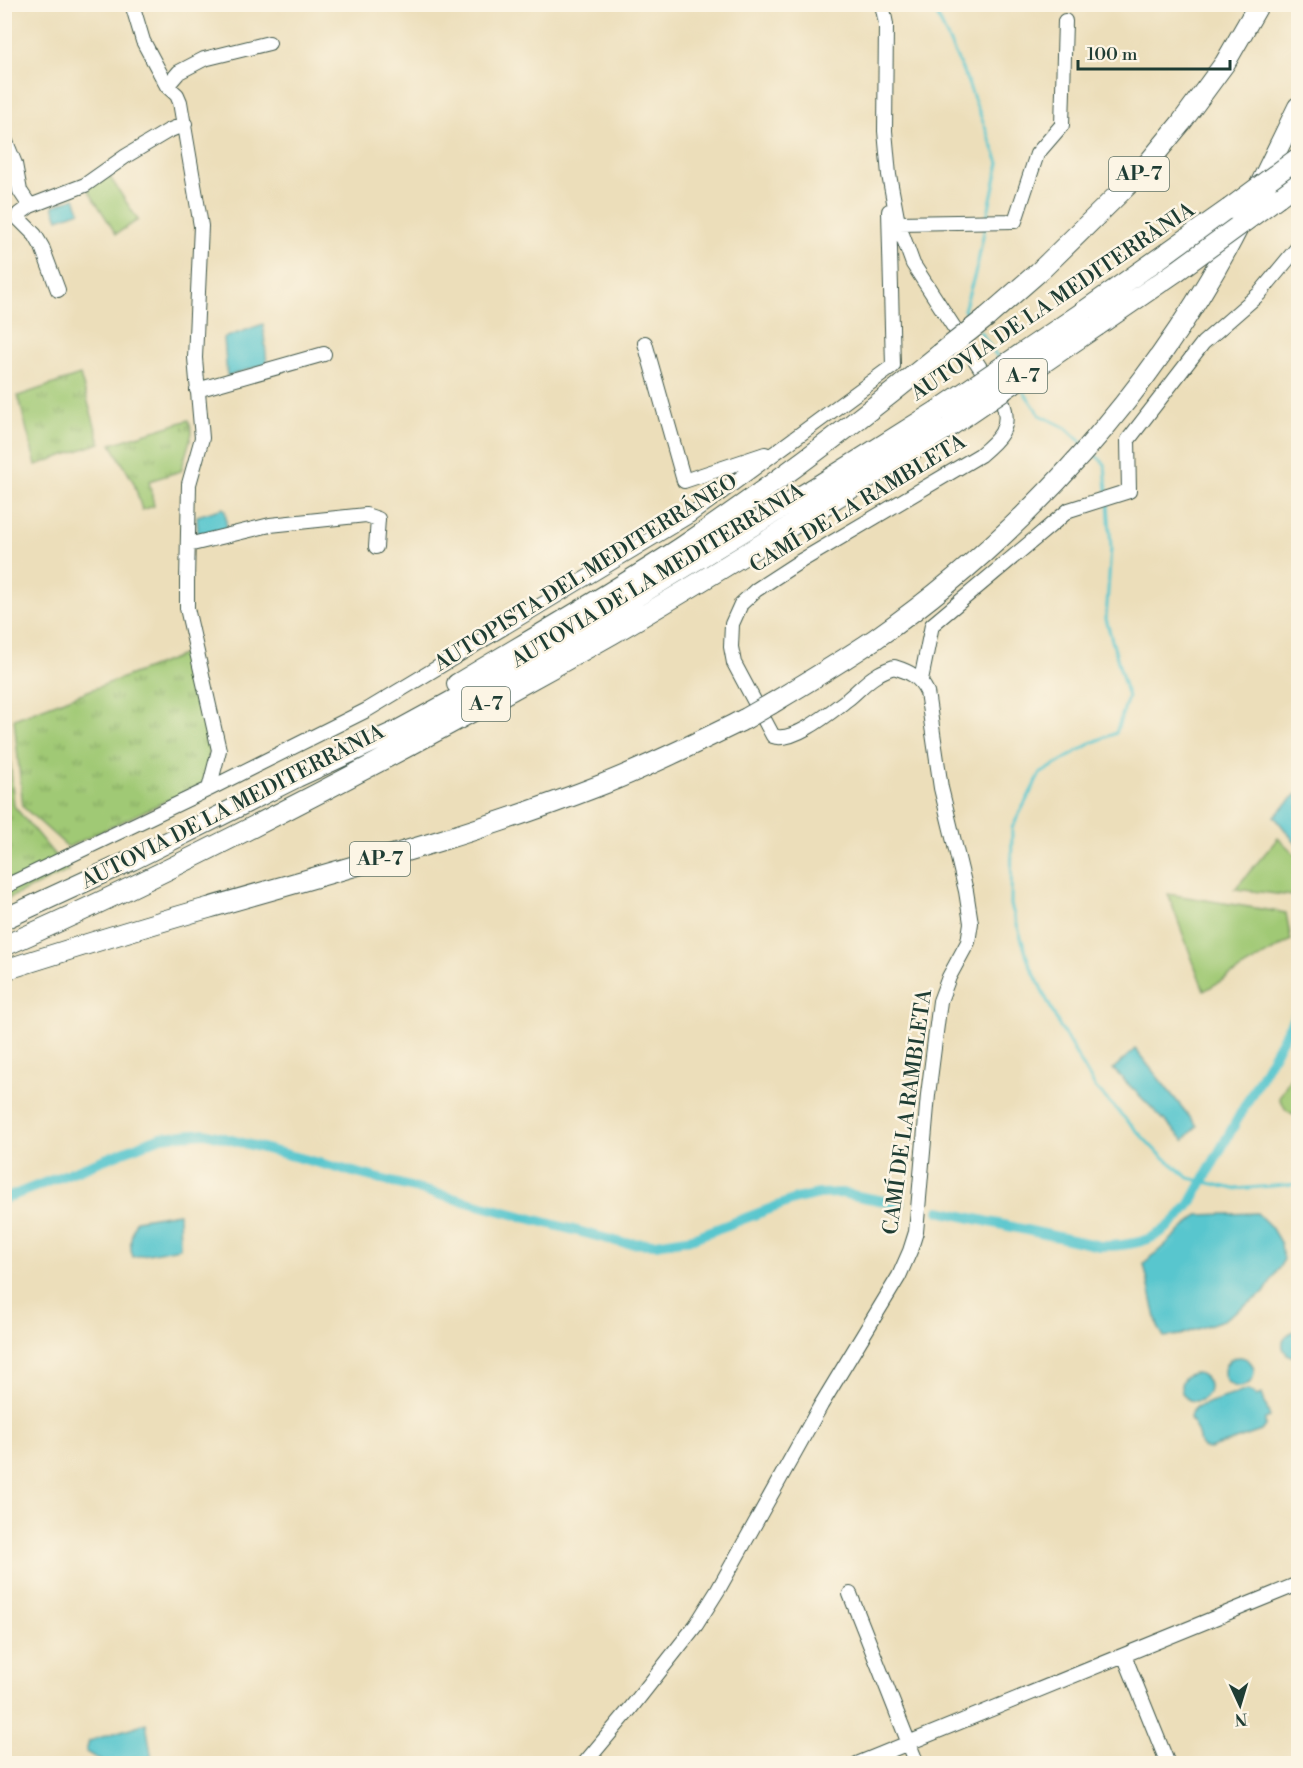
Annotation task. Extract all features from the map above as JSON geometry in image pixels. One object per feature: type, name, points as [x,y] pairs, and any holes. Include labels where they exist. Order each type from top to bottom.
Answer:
[{"type":"highway","name":"AUTOPISTA DEL MEDITERRÁNEO","points":[[297,777],[582,610],[681,547],[792,470],[872,410],[1042,269],[1140,174],[1225,63],[1259,4]]},
{"type":"highway","name":"AP-7","points":[[4,970],[491,825],[621,776],[672,755],[745,719],[814,679],[876,638],[949,582],[1004,533],[1070,468],[1141,382],[1188,316],[1222,260],[1299,107]]},
{"type":"highway","name":"AUTOVIA DE LA MEDITERRÀNIA","points":[[4,946],[203,852],[470,713],[612,634],[777,535],[943,419],[1083,312],[1299,158]]},
{"type":"highway","name":"AUTOVIA DE LA MEDITERRÀNIA","points":[[4,919],[132,860],[297,777],[399,729],[575,634],[811,490],[943,419],[1097,326],[1299,182]]},
{"type":"street","points":[[132,4],[143,41],[167,86],[177,95],[180,102],[201,226],[195,358],[202,438],[189,484],[187,608],[219,750],[209,789]]},
{"type":"street","name":"CAMÍ DE LA RAMBLETA","points":[[584,1764],[696,1625],[718,1590],[821,1404],[899,1276],[915,1232],[940,1001],[949,977],[968,942],[971,923],[966,891],[941,788],[927,692],[921,680],[908,671],[894,667],[876,675],[809,727],[789,737],[778,738],[773,736],[734,663],[730,647],[732,624],[741,604],[756,590],[980,455],[998,440],[1005,425],[1006,412],[1003,403],[913,264],[898,223],[889,175],[885,131],[886,24],[882,4]]},
{"type":"street","points":[[898,223],[1015,221],[1037,154],[1062,124],[1065,21]]},
{"type":"street","points":[[167,86],[179,72],[204,59],[269,42]]},
{"type":"street","points":[[58,290],[42,247],[35,235],[19,219],[19,214],[30,206],[85,185],[126,156],[168,131],[185,124]]},
{"type":"street","points":[[4,137],[17,172],[20,191],[30,206]]},
{"type":"street","points":[[4,887],[367,710],[689,516],[893,366],[889,175]]},
{"type":"street","points":[[921,680],[932,625],[1069,510],[1130,491],[1128,440],[1203,343],[1259,294],[1299,246]]},
{"type":"street","points":[[645,343],[684,481],[778,450]]},
{"type":"street","points":[[197,390],[324,354]]},
{"type":"street","points":[[188,545],[270,525],[366,515],[378,519],[376,547]]},
{"type":"street","points":[[857,1764],[1299,1584]]},
{"type":"street","points":[[850,1594],[917,1764]]},
{"type":"street","points":[[1124,1655],[1168,1764]]},
{"type":"green space","points":[[108,174],[138,220],[116,234],[87,188]]},
{"type":"green space","points":[[80,375],[100,443],[36,465],[18,396]]},
{"type":"green space","points":[[189,420],[192,433],[181,471],[149,481],[154,506],[142,510],[134,483],[111,444]]},
{"type":"green space","points":[[188,653],[210,749],[204,783],[68,847],[23,807],[14,719]]},
{"type":"green space","points":[[4,691],[14,806],[68,871],[5,900]]},
{"type":"green space","points":[[1278,838],[1298,857],[1298,894],[1293,896],[1235,889]]},
{"type":"green space","points":[[1168,894],[1286,913],[1291,940],[1204,991]]},
{"type":"green space","points":[[1298,1063],[1298,1117],[1286,1110],[1279,1098]]},
{"type":"water","points":[[75,198],[80,211],[58,219],[53,206]]},
{"type":"water","points":[[263,324],[267,364],[227,376],[224,338]]},
{"type":"water","points":[[223,508],[227,530],[198,535],[197,516]]},
{"type":"water","points":[[1297,794],[1298,796],[1298,846],[1274,816]]},
{"type":"water","points":[[1135,1049],[1197,1126],[1184,1140],[1113,1069]]},
{"type":"water","points":[[179,1213],[180,1248],[133,1257],[131,1243],[136,1220]]},
{"type":"water","points":[[1257,1213],[1271,1227],[1281,1244],[1283,1261],[1264,1293],[1223,1320],[1180,1335],[1164,1337],[1158,1327],[1144,1264],[1198,1215]]},
{"type":"water","points":[[1294,1331],[1298,1331],[1298,1357],[1287,1354],[1283,1347],[1285,1338]]},
{"type":"water","points":[[1239,1357],[1245,1358],[1253,1366],[1253,1378],[1245,1386],[1239,1387],[1233,1386],[1225,1378],[1224,1372],[1225,1366],[1233,1358]]},
{"type":"water","points":[[1195,1373],[1205,1377],[1209,1387],[1205,1397],[1195,1401],[1185,1397],[1181,1387],[1185,1377]]},
{"type":"water","points":[[1247,1390],[1256,1396],[1262,1394],[1270,1417],[1265,1419],[1265,1426],[1261,1431],[1209,1449],[1203,1447],[1190,1418],[1191,1413],[1196,1407]]},
{"type":"water","points":[[146,1723],[151,1763],[104,1763],[86,1752],[89,1741]]},
{"type":"waterway","points":[[932,4],[966,78],[999,163],[987,217]]},
{"type":"waterway","points":[[971,320],[964,310],[977,267],[985,226]]},
{"type":"waterway","points":[[980,332],[999,359]]},
{"type":"waterway","points":[[1021,388],[1040,415],[1066,428],[1082,443]]},
{"type":"waterway","points":[[1093,453],[1105,464],[1107,492]]},
{"type":"waterway","points":[[1108,502],[1111,548],[1106,619],[1128,697],[1116,733],[1091,743],[1040,774],[1012,828],[1011,905],[1029,963],[1059,1025],[1095,1087],[1155,1150],[1189,1178],[1234,1189],[1298,1184]]},
{"type":"waterway","points":[[939,1211],[1100,1246],[1128,1244],[1151,1238],[1171,1225],[1190,1204],[1298,1011]]},
{"type":"waterway","points":[[4,1199],[161,1137],[205,1133],[623,1243],[656,1244],[693,1238],[796,1199],[819,1194],[841,1193],[900,1204]]}]
